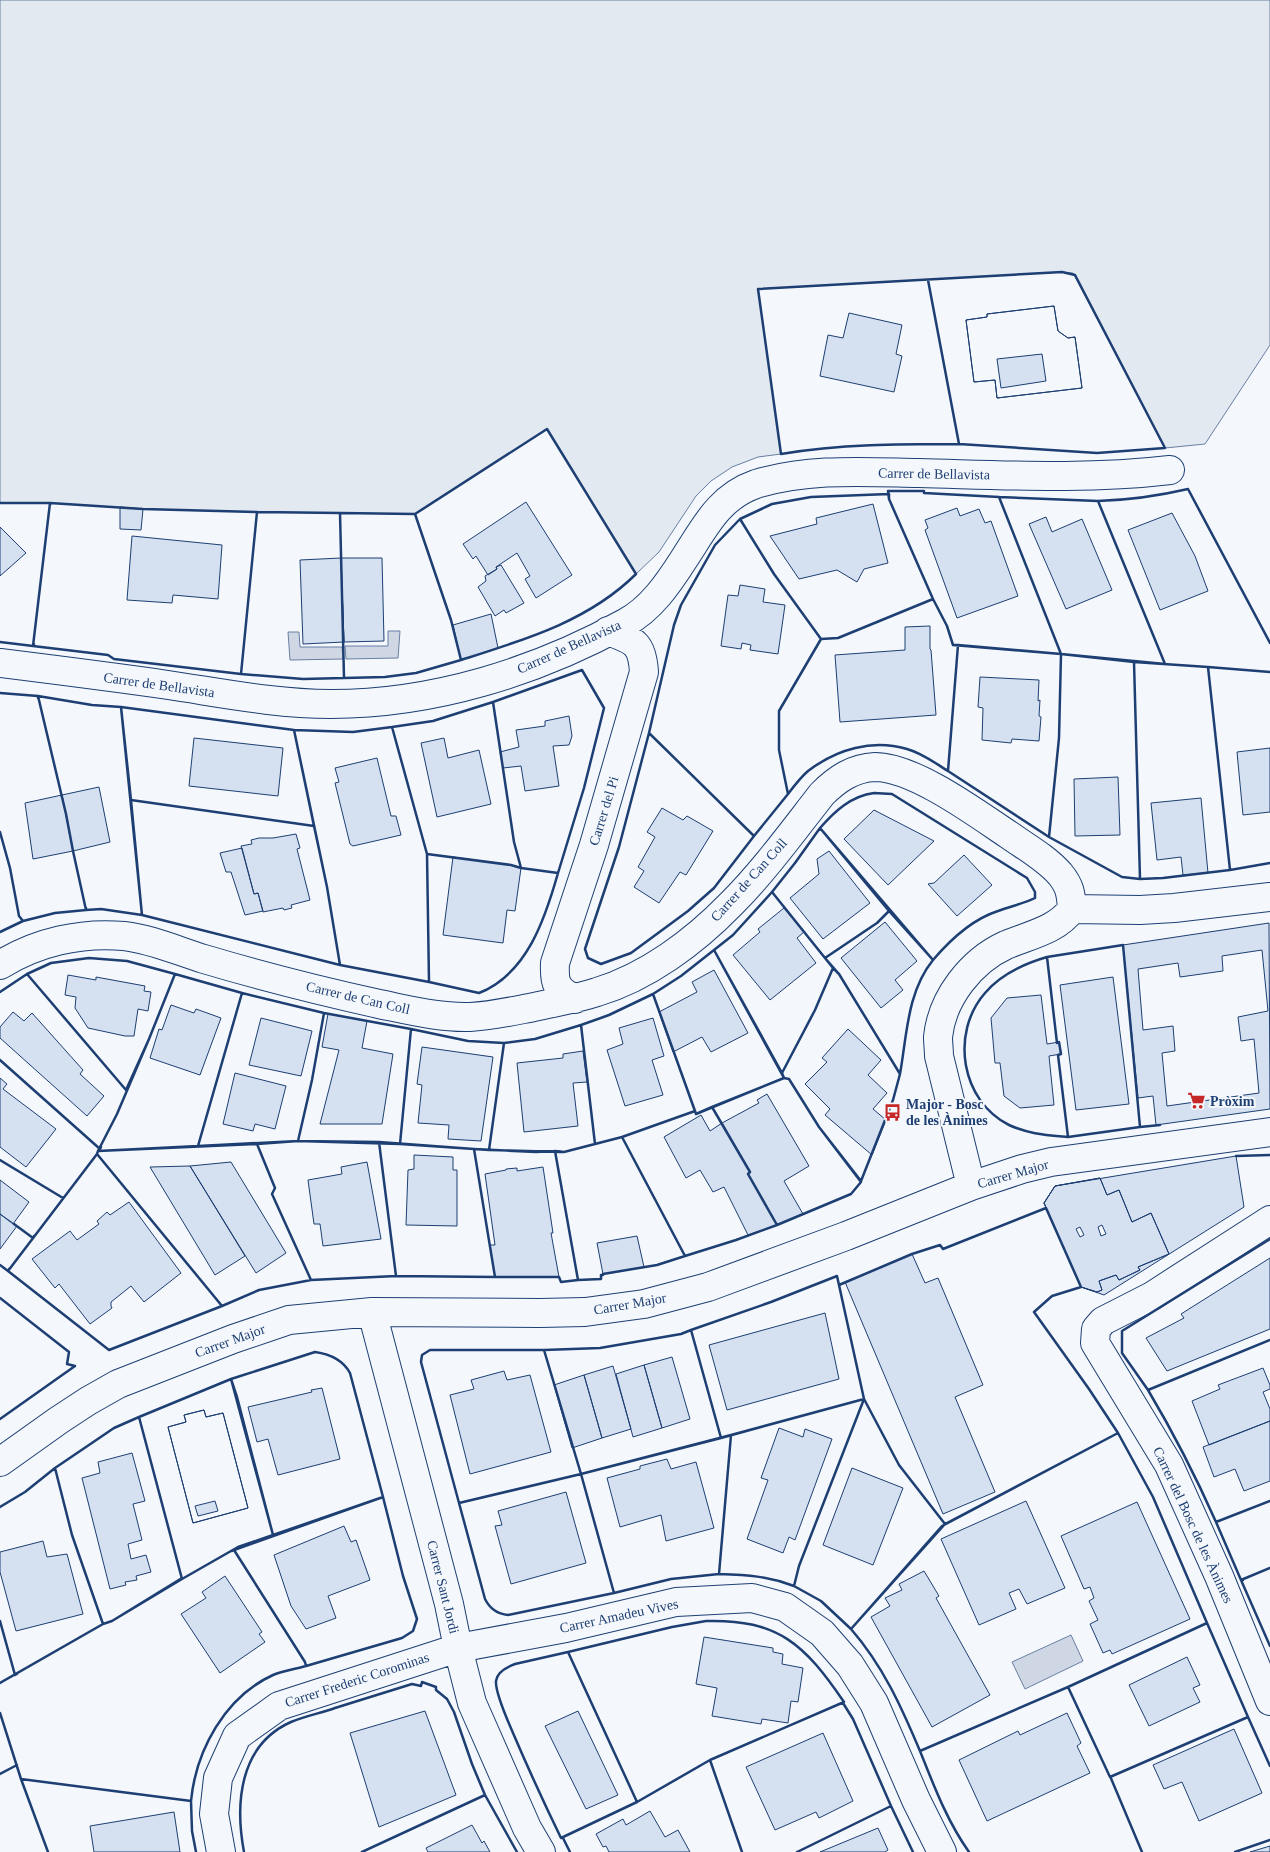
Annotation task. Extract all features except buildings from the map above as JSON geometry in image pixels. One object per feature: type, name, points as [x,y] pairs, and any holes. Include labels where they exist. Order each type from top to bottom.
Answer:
[{"type":"street","name":"Carrer de Bellavista","points":[[0,662],[295,703],[368,703],[450,690],[505,675],[570,650],[625,623],[648,607],[669,582],[699,533],[715,513],[733,496],[753,485],[788,476],[834,472],[1098,477],[1170,470]]},
{"type":"street","name":"Carrer del Pi","points":[[575,999],[562,992],[554,981],[555,963],[594,845],[644,672],[643,657],[637,645],[608,631]]},
{"type":"street","name":"Carrer de Can Coll","points":[[0,965],[32,948],[63,940],[95,936],[125,936],[340,996],[436,1015],[471,1017],[575,999],[599,992],[633,978],[684,945],[732,904],[822,794],[838,779],[852,771],[875,767],[908,775],[954,798],[1044,859],[1059,874],[1070,889],[1072,909]]},
{"type":"street","points":[[971,1186],[939,1056],[938,1037],[949,1002],[970,970],[1004,946],[1046,930],[1065,919],[1072,909],[1140,910],[1174,908],[1270,897]]},
{"type":"street","name":"Carrer Major","points":[[0,1462],[59,1420],[118,1384],[233,1339],[289,1320],[372,1312],[585,1312],[644,1304],[708,1287],[846,1236],[971,1186],[1022,1169],[1051,1162],[1270,1132]]},
{"type":"street","name":"Carrer del Bosc de les Ànimes","points":[[1270,1220],[1152,1296],[1103,1321],[1096,1329],[1094,1342],[1173,1474],[1219,1576],[1270,1701]]},
{"type":"street","name":"Carrer Sant Jordi","points":[[372,1312],[449,1604],[472,1703],[527,1828],[541,1852]]},
{"type":"street","name":"Carrer Amadeu Vives","points":[[458,1648],[566,1628],[676,1602],[752,1598],[785,1607],[822,1633],[850,1665],[874,1703],[916,1800],[942,1852]]},
{"type":"street","name":"Carrer Frederic Corominas","points":[[221,1852],[214,1814],[218,1778],[237,1736],[279,1706],[458,1648]]},
{"type":"shaded area","points":[[0,0],[1270,0],[1270,345],[1205,444],[1165,448],[1073,273],[1062,272],[758,289],[781,454],[758,457],[732,467],[711,481],[696,496],[659,552],[636,574],[547,429],[415,514],[143,509],[50,503],[0,503]]},
{"type":"shaded area","points":[[388,631],[400,631],[398,658],[346,659],[345,646],[388,646]]},
{"type":"shaded area","points":[[288,632],[299,632],[300,647],[342,647],[343,659],[290,660]]},
{"type":"shaded area","points":[[1071,1635],[1083,1661],[1025,1689],[1012,1662]]},
{"type":"wall","points":[[928,280],[959,444],[848,446],[781,454],[758,289],[1062,272],[1075,275],[1165,448],[1097,453],[959,444],[928,280]]},
{"type":"wall","points":[[547,429],[636,574],[618,590],[577,617],[508,645],[461,660],[451,620],[415,514],[547,429]]},
{"type":"wall","points":[[1099,502],[1166,494],[1188,489],[1270,643]]},
{"type":"wall","points":[[888,491],[924,491],[924,493],[999,497],[1061,654],[953,645],[947,626],[933,599],[889,499],[888,491]]},
{"type":"wall","points":[[889,494],[889,499],[933,599],[838,638],[821,639],[774,574],[740,519],[772,504],[811,497],[889,494]]},
{"type":"wall","points":[[999,497],[1098,501],[1165,664],[1061,654],[999,497]]},
{"type":"wall","points":[[0,503],[50,503],[50,505]]},
{"type":"wall","points":[[50,503],[143,509],[257,512],[241,674],[114,659],[108,655],[33,646],[50,503]]},
{"type":"wall","points":[[257,512],[340,513],[344,678],[303,679],[241,674],[257,512]]},
{"type":"wall","points":[[340,513],[415,514],[451,620],[461,660],[416,673],[385,677],[344,678],[340,513]]},
{"type":"wall","points":[[740,519],[774,574],[821,639],[779,711],[779,750],[788,794],[754,836],[649,733],[674,625],[681,605],[715,545],[740,519]]},
{"type":"wall","points":[[933,599],[947,626],[953,645],[958,645],[948,771],[907,749],[894,746],[868,746],[843,752],[819,763],[805,773],[788,794],[779,750],[779,711],[821,639],[838,638],[933,599]]},
{"type":"wall","points":[[0,642],[33,646],[34,644]]},
{"type":"wall","points":[[958,645],[1061,654],[1059,738],[1049,837],[948,771],[958,645]]},
{"type":"wall","points":[[1061,654],[1134,662],[1140,879],[1122,877],[1049,837],[1059,738],[1061,654]]},
{"type":"wall","points":[[1134,662],[1208,667],[1230,870],[1140,879],[1134,662]]},
{"type":"wall","points":[[1208,667],[1270,672]]},
{"type":"wall","points":[[582,670],[604,708],[584,788],[558,873],[521,868],[514,842],[493,702],[582,670]]},
{"type":"wall","points":[[0,693],[38,696],[38,698]]},
{"type":"wall","points":[[38,696],[92,705],[121,707],[142,915],[101,909],[86,910],[38,696]]},
{"type":"wall","points":[[493,702],[514,842],[521,868],[427,854],[392,727],[433,721],[493,702]]},
{"type":"wall","points":[[121,707],[294,730],[314,826],[131,800],[121,707]]},
{"type":"wall","points":[[392,727],[427,854],[429,982],[340,965],[327,887],[294,730],[353,732],[392,727]]},
{"type":"wall","points":[[649,733],[754,836],[714,888],[688,911],[631,953],[601,964],[588,958],[585,949],[619,847],[649,733]]},
{"type":"wall","points":[[874,793],[892,794],[1027,878],[1035,892],[1035,898],[980,919],[954,938],[933,960],[820,828],[844,805],[858,797],[874,793]]},
{"type":"wall","points":[[131,800],[314,826],[327,887],[340,965],[142,915],[131,800]]},
{"type":"wall","points":[[820,828],[889,911],[877,923],[825,958],[772,892],[820,828]]},
{"type":"wall","points":[[0,832],[10,868],[19,916],[23,921],[55,913],[86,910],[86,908]]},
{"type":"wall","points":[[427,854],[558,873],[540,926],[522,959],[510,973],[496,984],[479,993],[429,982],[427,854]]},
{"type":"wall","points":[[1230,868],[1230,870],[1270,863]]},
{"type":"wall","points":[[772,892],[833,968],[815,1010],[782,1073],[714,950],[733,935],[772,892]]},
{"type":"wall","points":[[889,911],[933,960],[924,972],[913,1000],[909,1014],[900,1074],[839,974],[825,958],[877,923],[889,911]]},
{"type":"wall","points":[[0,932],[23,921]]},
{"type":"wall","points":[[1123,945],[1140,1127],[1068,1137],[1058,1055],[1061,1054],[1059,1042],[1057,1043],[1047,957],[1123,945]]},
{"type":"wall","points":[[714,950],[784,1078],[696,1114],[653,994],[681,976],[714,950]]},
{"type":"wall","points":[[1047,957],[1057,1043],[1059,1042],[1061,1054],[1058,1055],[1068,1137],[1038,1134],[1023,1130],[1009,1125],[993,1114],[980,1100],[971,1083],[966,1065],[967,1027],[974,1009],[985,993],[1005,975],[1029,963],[1047,957]]},
{"type":"wall","points":[[89,958],[127,961],[175,974],[126,1090],[27,974],[51,963],[89,958]]},
{"type":"wall","points":[[833,968],[839,974],[900,1074],[893,1100],[861,1181],[819,1127],[789,1079],[784,1078],[782,1073],[815,1010],[833,968]]},
{"type":"wall","points":[[0,992],[27,974]]},
{"type":"wall","points":[[175,974],[242,993],[198,1146],[98,1151],[117,1114],[175,974]]},
{"type":"wall","points":[[242,993],[324,1013],[312,1080],[298,1141],[198,1146],[242,993]]},
{"type":"wall","points":[[653,994],[695,1111],[622,1137],[595,1144],[581,1025],[609,1015],[653,994]]},
{"type":"wall","points":[[324,1013],[411,1029],[400,1144],[298,1141],[312,1080],[324,1013]]},
{"type":"wall","points":[[581,1025],[595,1144],[564,1152],[489,1150],[504,1043],[535,1039],[581,1025]]},
{"type":"wall","points":[[411,1029],[468,1041],[504,1043],[489,1150],[400,1144],[411,1029]]},
{"type":"wall","points":[[0,1060],[100,1149],[101,1147]]},
{"type":"wall","points":[[784,1078],[789,1079],[819,1127],[861,1182],[851,1194],[777,1225],[748,1174],[750,1172],[712,1107],[784,1078]]},
{"type":"wall","points":[[712,1107],[750,1172],[748,1174],[777,1225],[685,1256],[622,1137],[695,1111],[696,1114],[712,1107]]},
{"type":"wall","points":[[1140,1127],[1160,1125]]},
{"type":"wall","points":[[622,1137],[685,1256],[657,1265],[603,1274],[601,1279],[578,1280],[555,1151],[564,1152],[622,1137]]},
{"type":"wall","points":[[298,1141],[379,1142],[396,1276],[311,1280],[272,1194],[275,1188],[257,1144],[298,1141]]},
{"type":"wall","points":[[379,1142],[474,1149],[495,1277],[396,1276],[379,1142]]},
{"type":"wall","points":[[257,1144],[275,1188],[272,1194],[311,1280],[259,1290],[222,1306],[97,1154],[98,1151],[257,1144]]},
{"type":"wall","points":[[474,1149],[555,1151],[578,1280],[561,1282],[559,1277],[495,1277],[474,1149]]},
{"type":"wall","points":[[97,1154],[222,1306],[109,1350],[8,1271],[97,1154]]},
{"type":"wall","points":[[1236,1156],[1270,1155]]},
{"type":"wall","points":[[0,1160],[64,1197]]},
{"type":"wall","points":[[1046,1208],[1081,1287],[1052,1296],[1034,1312],[1118,1433],[945,1524],[899,1465],[864,1399],[839,1285],[912,1254],[940,1245],[943,1249],[1046,1208]]},
{"type":"wall","points":[[14,1224],[33,1238],[34,1236]]},
{"type":"wall","points":[[1270,1239],[1122,1331],[1122,1353],[1148,1390],[1270,1340]]},
{"type":"wall","points":[[0,1265],[8,1271],[9,1269]]},
{"type":"wall","points":[[837,1276],[864,1399],[721,1438],[691,1330],[837,1276]]},
{"type":"wall","points":[[0,1298],[69,1352],[67,1364],[75,1366],[0,1419]]},
{"type":"wall","points":[[691,1330],[721,1438],[581,1474],[544,1350],[600,1348],[681,1334],[691,1330]]},
{"type":"wall","points":[[430,1350],[544,1350],[581,1474],[459,1503],[421,1362],[422,1355],[430,1350]]},
{"type":"wall","points":[[237,1397],[231,1379],[315,1352],[325,1354],[340,1361],[350,1373],[383,1497],[273,1535],[231,1379],[139,1417],[182,1579],[238,1547],[273,1535],[237,1397]]},
{"type":"wall","points":[[1148,1390],[1184,1455],[1216,1522],[1270,1501]]},
{"type":"wall","points":[[864,1399],[899,1465],[945,1524],[851,1629],[821,1601],[794,1586],[799,1566],[864,1399]]},
{"type":"wall","points":[[864,1399],[799,1566],[794,1586],[757,1577],[719,1574],[731,1435],[864,1399]]},
{"type":"wall","points":[[139,1417],[182,1579],[112,1621],[103,1624],[72,1535],[55,1468],[114,1428],[139,1417]]},
{"type":"wall","points":[[1118,1433],[1153,1497],[1207,1623],[1068,1687],[920,1751],[906,1718],[882,1672],[851,1629],[942,1526],[1118,1433]]},
{"type":"wall","points":[[731,1435],[719,1574],[671,1579],[614,1593],[581,1474],[731,1435]]},
{"type":"wall","points":[[0,1507],[25,1492],[55,1468]]},
{"type":"wall","points":[[581,1474],[614,1593],[508,1615],[494,1610],[485,1599],[459,1503],[581,1474]]},
{"type":"wall","points":[[383,1497],[403,1576],[417,1619],[413,1631],[402,1638],[306,1666],[234,1550],[383,1497]]},
{"type":"wall","points":[[1216,1522],[1241,1580],[1270,1568]]},
{"type":"wall","points":[[0,1713],[21,1779],[191,1801],[199,1763],[206,1745],[227,1711],[256,1685],[273,1675],[306,1666],[234,1550],[232,1551]]},
{"type":"wall","points":[[0,1683],[103,1624],[112,1621],[182,1578]]},
{"type":"wall","points":[[1243,1580],[1241,1580],[1270,1646]]},
{"type":"wall","points":[[0,1621],[15,1675],[17,1674]]},
{"type":"wall","points":[[706,1621],[753,1625],[788,1639],[816,1665],[844,1702],[710,1760],[637,1802],[568,1652],[672,1627],[706,1621]]},
{"type":"wall","points":[[1207,1623],[1248,1717],[1110,1777],[1068,1687],[1207,1623]]},
{"type":"wall","points":[[568,1652],[637,1802],[561,1838],[505,1714],[496,1681],[500,1672],[512,1665],[568,1652]]},
{"type":"wall","points":[[244,1852],[240,1815],[241,1796],[245,1778],[251,1761],[260,1745],[274,1732],[296,1720],[412,1684],[421,1686],[422,1682],[436,1687],[436,1690],[447,1699],[454,1712],[485,1795],[362,1852]]},
{"type":"wall","points":[[797,1852],[891,1806],[853,1719],[843,1703]]},
{"type":"wall","points":[[1246,1718],[1248,1717],[1270,1766]]},
{"type":"wall","points":[[922,1750],[920,1751],[942,1803],[954,1828],[969,1852]]},
{"type":"wall","points":[[712,1759],[710,1760],[742,1852]]},
{"type":"wall","points":[[0,1774],[17,1765]]},
{"type":"wall","points":[[1110,1776],[1142,1852]]},
{"type":"wall","points":[[21,1779],[48,1852]]},
{"type":"wall","points":[[485,1795],[517,1852]]},
{"type":"wall","points":[[190,1801],[192,1831],[196,1852]]},
{"type":"wall","points":[[889,1807],[891,1806],[913,1852]]},
{"type":"wall","points":[[563,1838],[570,1852]]},
{"type":"wall","points":[[1235,1852],[1270,1840]]},
{"type":"place","name":"Pròxim","points":[[1196,1101]]},
{"type":"place","name":"Major - Bosc de les Ànimes","points":[[892,1112]]}]
